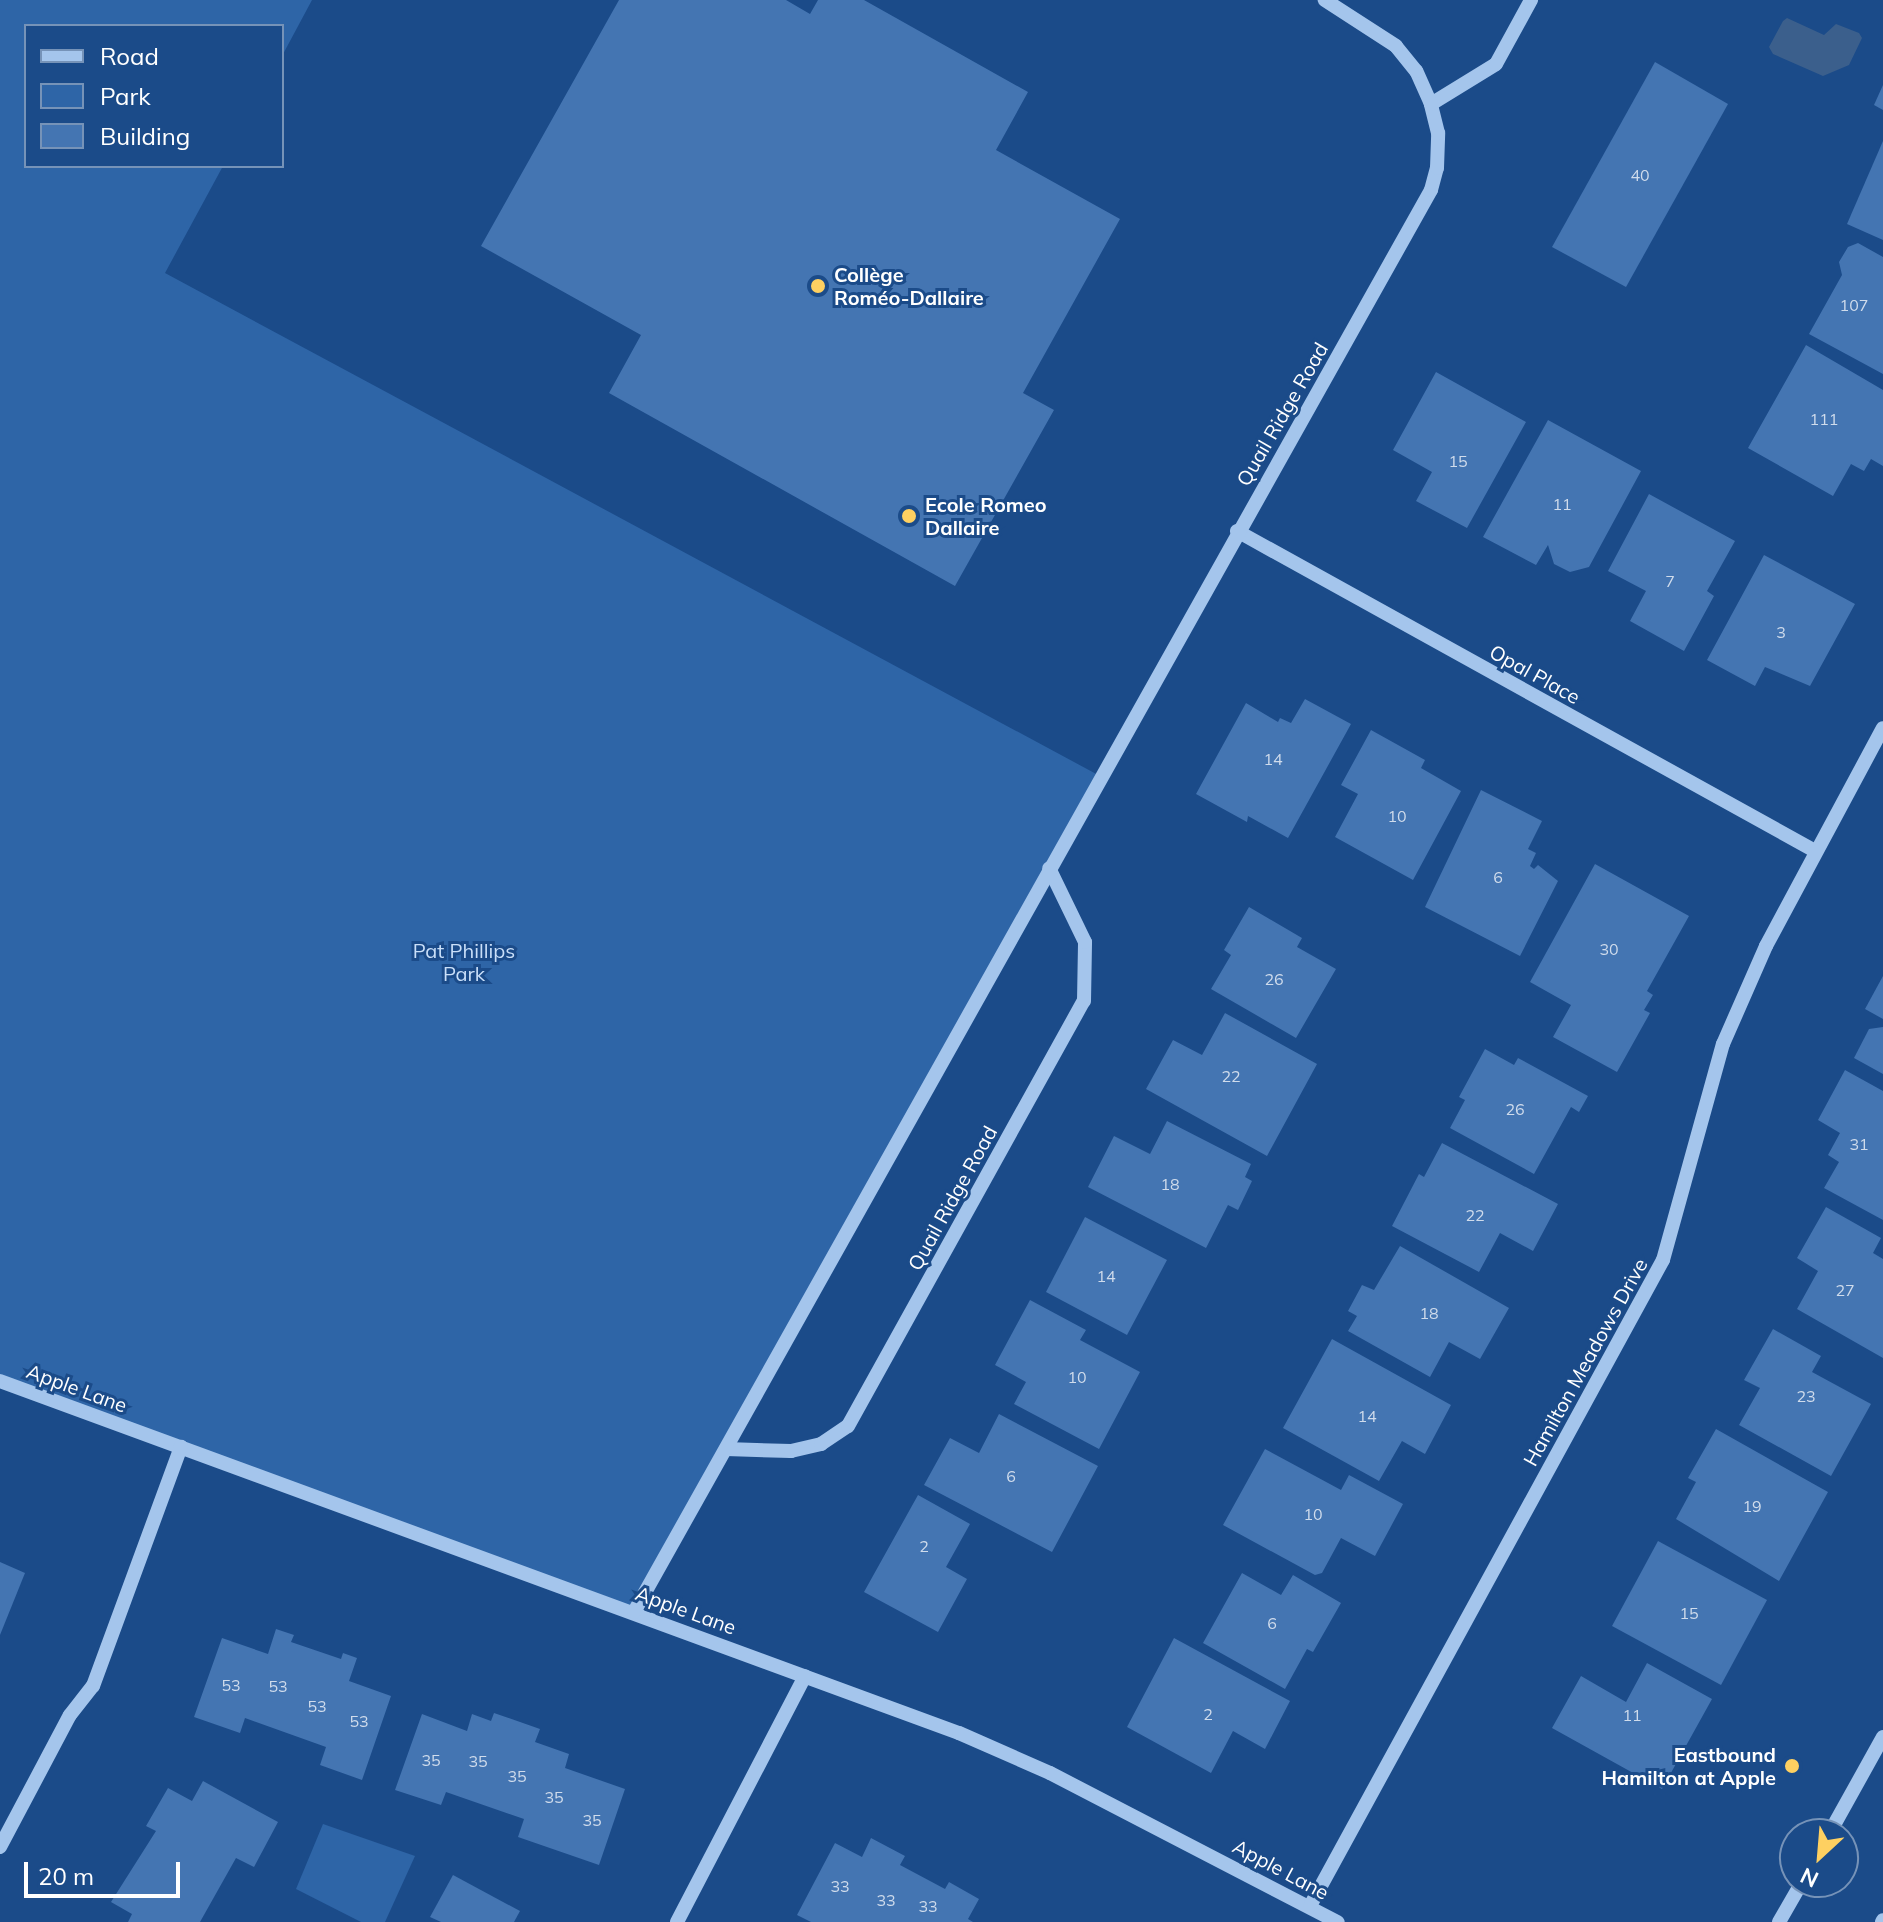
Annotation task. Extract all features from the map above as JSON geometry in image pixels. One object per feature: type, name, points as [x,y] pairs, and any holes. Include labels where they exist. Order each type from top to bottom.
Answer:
[{"type":"street","name":"Quail Ridge Road","points":[[634,1612],[1237,531],[1406,239],[1431,190],[1439,149],[1431,104],[1416,71],[1396,46],[1325,0]]},
{"type":"street","points":[[1431,104],[1496,64],[1531,0]]},
{"type":"street","name":"Opal Place","points":[[1237,531],[1815,851]]},
{"type":"street","name":"Hamilton Meadows Drive","points":[[1310,1906],[1663,1260],[1723,1044],[1766,946],[1883,728]]},
{"type":"street","name":"Quail Ridge Road","points":[[726,1449],[791,1451],[821,1444],[848,1426],[1084,1001],[1085,942],[1049,868]]},
{"type":"street","name":"Apple Lane","points":[[0,1381],[959,1733],[1050,1773],[1338,1922]]},
{"type":"street","points":[[0,1847],[70,1715],[93,1686],[181,1447]]},
{"type":"street","points":[[677,1922],[805,1676]]},
{"type":"street","points":[[1838,1818],[1883,1737]]},
{"type":"street","points":[[1779,1922],[1793,1898]]},
{"type":"green space","name":"Pat Phillips Park","points":[[0,0],[312,0],[284,52],[284,24],[24,24],[24,168],[222,168],[165,273],[1100,776],[634,1612],[0,1381]]},
{"type":"green space","points":[[323,1824],[415,1856],[385,1922],[361,1922],[296,1889]]},
{"type":"shaded area","points":[[1787,18],[1824,35],[1836,24],[1859,33],[1862,38],[1849,65],[1823,76],[1773,54],[1769,47]]},
{"type":"building","name":"Collège Roméo-Dallaire","points":[[619,0],[786,0],[810,14],[818,0],[864,0],[1028,92],[996,150],[1120,219],[1023,393],[1054,410],[955,586],[609,393],[641,335],[481,246]]},
{"type":"building","points":[[1655,62],[1728,104],[1626,287],[1552,247]]},
{"type":"building","points":[[1883,85],[1883,110],[1874,105]]},
{"type":"building","points":[[1883,141],[1883,240],[1847,224]]},
{"type":"building","points":[[1858,243],[1883,257],[1883,374],[1809,334],[1842,275],[1839,262],[1848,247]]},
{"type":"building","points":[[1806,345],[1883,390],[1883,466],[1871,459],[1864,471],[1851,464],[1833,496],[1748,448]]},
{"type":"building","points":[[1436,372],[1526,422],[1467,528],[1416,501],[1432,472],[1393,450]]},
{"type":"building","points":[[1548,420],[1641,471],[1589,567],[1570,572],[1554,564],[1548,545],[1536,565],[1483,537]]},
{"type":"building","points":[[1649,494],[1735,541],[1707,591],[1714,596],[1684,651],[1630,621],[1646,591],[1608,571]]},
{"type":"building","points":[[1764,555],[1855,604],[1810,686],[1765,667],[1755,686],[1707,660]]},
{"type":"building","points":[[1305,699],[1351,724],[1288,838],[1248,816],[1247,822],[1196,794],[1246,703],[1278,722],[1280,718],[1291,723]]},
{"type":"building","points":[[1371,730],[1425,760],[1421,768],[1461,791],[1413,880],[1335,837],[1358,794],[1341,785]]},
{"type":"building","points":[[1481,790],[1542,821],[1528,849],[1536,853],[1530,866],[1534,869],[1538,865],[1558,881],[1520,956],[1425,907]]},
{"type":"building","points":[[1595,864],[1689,916],[1647,991],[1653,995],[1644,1010],[1650,1013],[1617,1072],[1553,1037],[1571,1005],[1530,982]]},
{"type":"building","points":[[1249,907],[1302,938],[1297,947],[1336,969],[1296,1038],[1211,989],[1231,955],[1224,950]]},
{"type":"building","points":[[1883,976],[1883,1019],[1865,1009]]},
{"type":"building","points":[[1225,1013],[1317,1064],[1267,1156],[1146,1089],[1173,1040],[1202,1055]]},
{"type":"building","points":[[1883,1027],[1883,1074],[1854,1058],[1869,1029]]},
{"type":"building","points":[[1485,1049],[1514,1065],[1518,1058],[1588,1096],[1579,1112],[1571,1107],[1534,1174],[1450,1128],[1465,1100],[1459,1097]]},
{"type":"building","points":[[1845,1070],[1883,1091],[1883,1220],[1824,1188],[1839,1162],[1828,1155],[1840,1133],[1818,1120]]},
{"type":"building","points":[[1167,1121],[1251,1164],[1245,1177],[1252,1181],[1238,1210],[1228,1205],[1206,1248],[1088,1187],[1114,1136],[1150,1154]]},
{"type":"building","points":[[1442,1143],[1558,1204],[1533,1251],[1500,1233],[1479,1272],[1392,1226],[1419,1174],[1424,1177]]},
{"type":"building","points":[[1826,1207],[1881,1238],[1873,1253],[1883,1259],[1883,1358],[1797,1309],[1818,1271],[1797,1258]]},
{"type":"building","points":[[1085,1217],[1167,1260],[1127,1335],[1046,1292]]},
{"type":"building","points":[[1400,1246],[1509,1308],[1480,1359],[1449,1342],[1430,1377],[1348,1331],[1357,1316],[1348,1311],[1362,1285],[1374,1290]]},
{"type":"building","points":[[1030,1300],[1086,1330],[1080,1340],[1140,1372],[1099,1449],[1014,1404],[1026,1382],[995,1365]]},
{"type":"building","points":[[1773,1329],[1821,1356],[1812,1372],[1871,1404],[1831,1476],[1739,1425],[1760,1388],[1744,1380]]},
{"type":"building","points":[[1332,1339],[1451,1405],[1425,1454],[1402,1441],[1379,1481],[1283,1428]]},
{"type":"building","points":[[999,1414],[1098,1466],[1052,1552],[924,1485],[950,1438],[979,1453]]},
{"type":"building","points":[[1716,1429],[1828,1492],[1779,1581],[1676,1519],[1696,1482],[1688,1478]]},
{"type":"building","points":[[1265,1449],[1341,1490],[1349,1475],[1403,1504],[1375,1556],[1341,1538],[1322,1573],[1315,1575],[1223,1525]]},
{"type":"building","points":[[918,1495],[970,1524],[946,1567],[967,1579],[938,1632],[864,1592]]},
{"type":"building","points":[[1658,1541],[1767,1600],[1721,1685],[1612,1626]]},
{"type":"building","points":[[0,1562],[25,1573],[0,1635]]},
{"type":"building","points":[[1242,1573],[1281,1595],[1293,1575],[1341,1603],[1313,1652],[1307,1649],[1285,1689],[1203,1643]]},
{"type":"building","points":[[276,1629],[294,1635],[291,1642],[341,1659],[343,1653],[357,1658],[349,1681],[391,1696],[362,1780],[320,1765],[326,1747],[245,1718],[240,1733],[194,1717],[222,1638],[268,1654]]},
{"type":"building","points":[[1174,1638],[1290,1701],[1265,1749],[1233,1731],[1211,1773],[1127,1727]]},
{"type":"building","points":[[1647,1663],[1712,1699],[1662,1789],[1552,1728],[1581,1676],[1626,1702]]},
{"type":"building","points":[[494,1713],[540,1729],[535,1742],[569,1754],[565,1768],[625,1789],[599,1865],[518,1837],[524,1819],[446,1792],[441,1805],[395,1790],[422,1714],[467,1731],[472,1714],[491,1721]]},
{"type":"building","points":[[203,1781],[278,1822],[254,1867],[236,1858],[200,1922],[128,1922],[132,1914],[111,1902],[156,1831],[146,1826],[168,1788],[192,1801]]},
{"type":"building","points":[[871,1838],[905,1856],[900,1865],[945,1889],[949,1882],[979,1899],[968,1919],[973,1922],[811,1922],[797,1915],[835,1843],[862,1857]]},
{"type":"building","points":[[453,1875],[520,1911],[514,1922],[441,1922],[430,1917]]},
{"type":"place","name":"Collège Roméo-Dallaire","points":[[818,286]]},
{"type":"place","name":"Ecole Romeo Dallaire","points":[[909,516]]},
{"type":"place","name":"Eastbound Hamilton at Apple","points":[[1792,1766]]}]
